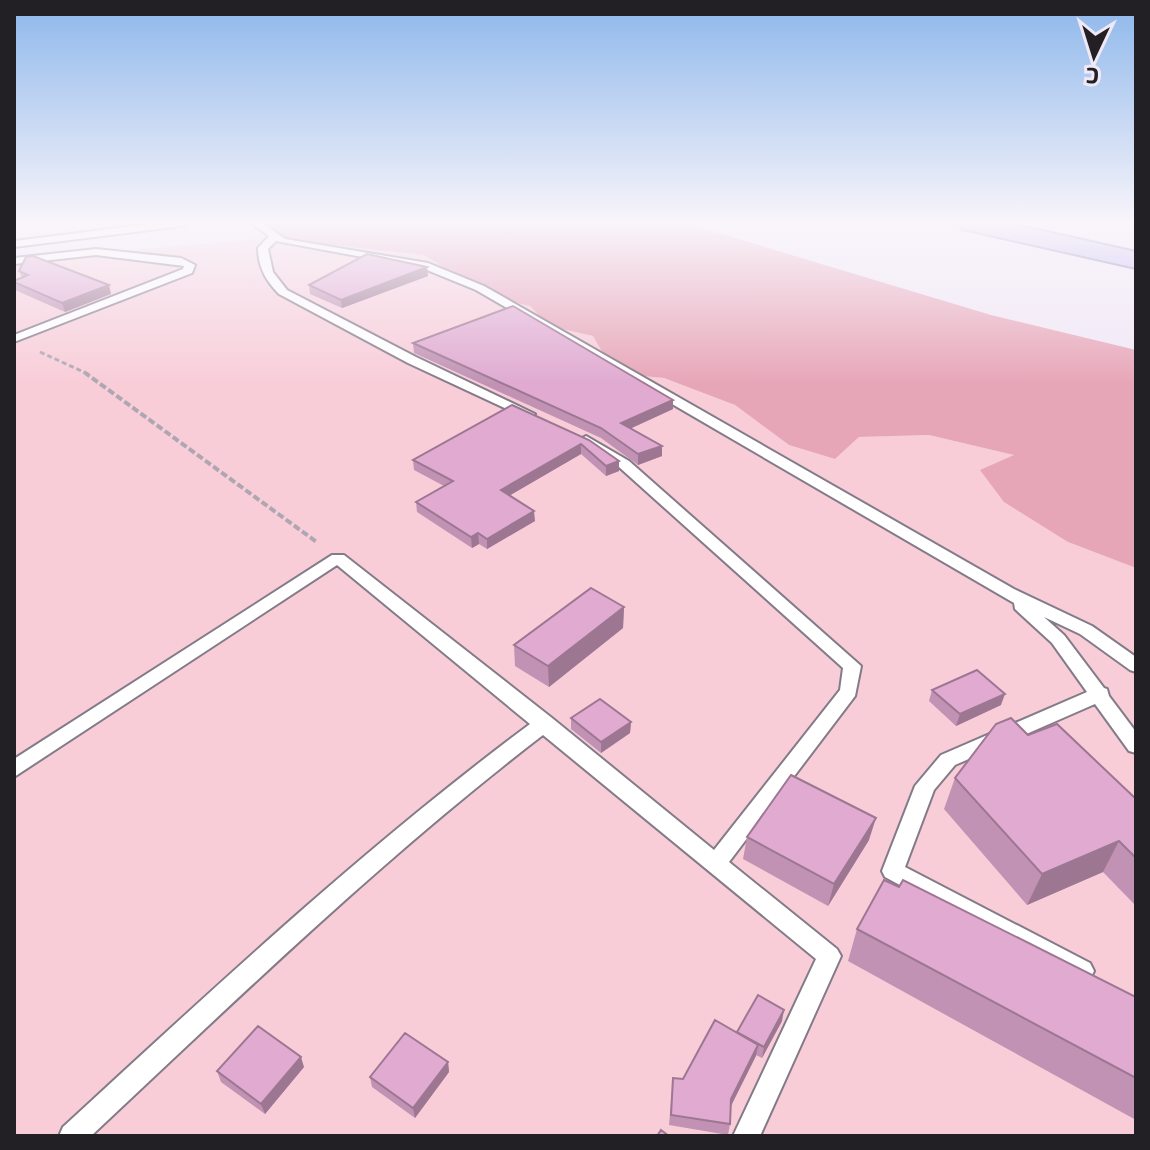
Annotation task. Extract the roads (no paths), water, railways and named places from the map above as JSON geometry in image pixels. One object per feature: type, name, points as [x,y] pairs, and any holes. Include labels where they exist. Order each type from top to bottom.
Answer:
[{"type":"lane","points":[[14,339],[173,277]]},
{"type":"lane","points":[[270,277],[283,292],[412,360],[539,418]]},
{"type":"lane","points":[[452,277],[480,288],[1008,593],[1086,630],[1136,666]]},
{"type":"lane","points":[[567,431],[595,444],[624,464],[852,666],[849,691],[715,865]]},
{"type":"lane","points":[[14,769],[338,558],[829,956],[746,1136]]},
{"type":"lane","points":[[1008,593],[1058,639],[1136,746]]},
{"type":"lane","points":[[1096,978],[893,871],[925,786],[948,760],[1101,694]]},
{"type":"lane","points":[[72,1136],[312,914],[476,773],[545,723]]}]
